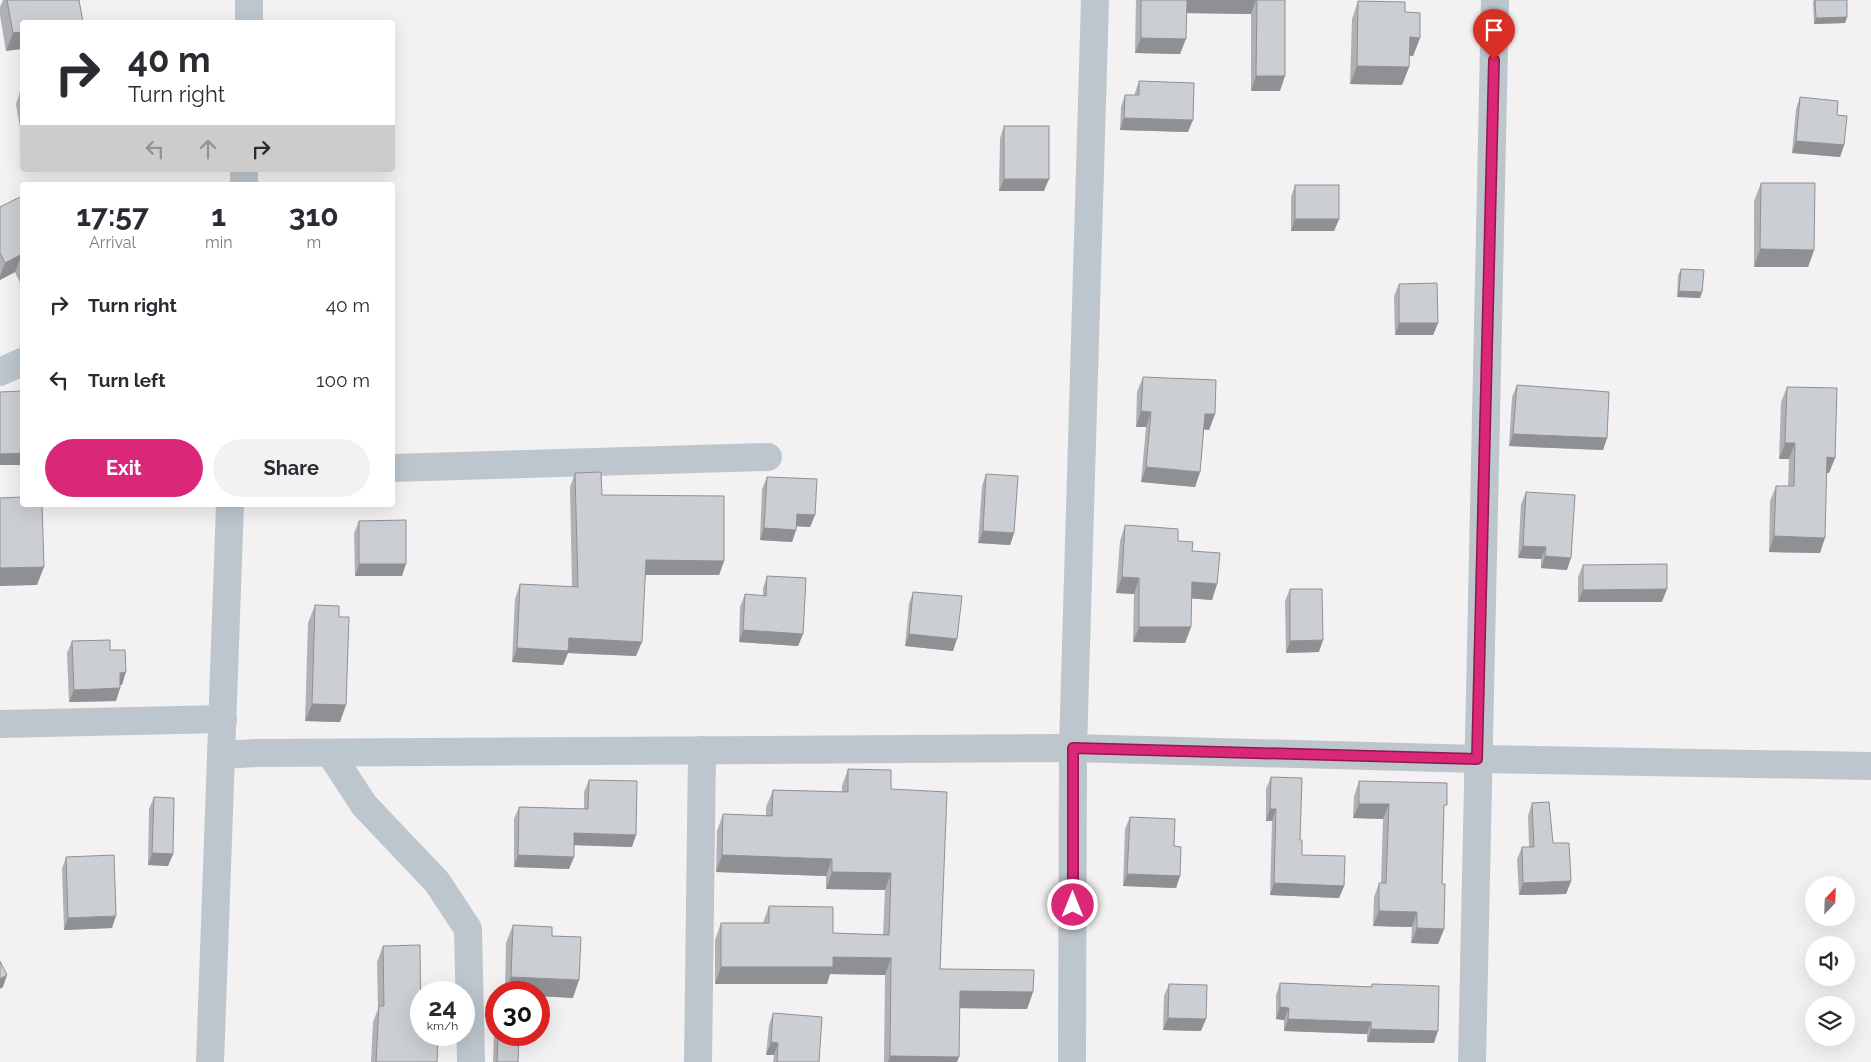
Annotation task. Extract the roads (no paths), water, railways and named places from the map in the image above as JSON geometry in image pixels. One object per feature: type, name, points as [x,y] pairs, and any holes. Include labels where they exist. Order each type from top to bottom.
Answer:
[{"type":"street","points":[[248,20],[249,0]]},
{"type":"street","points":[[1072,1062],[1073,748],[1095,0]]},
{"type":"street","points":[[1472,1062],[1477,759],[1495,0]]},
{"type":"street","points":[[0,372],[20,363]]},
{"type":"street","points":[[395,468],[768,456]]},
{"type":"street","points":[[210,1062],[230,507]]},
{"type":"street","points":[[0,724],[223,719]]},
{"type":"street","points":[[222,755],[256,753],[1073,748],[1477,759],[1871,766]]},
{"type":"street","points":[[698,1062],[702,750]]},
{"type":"street","points":[[330,754],[364,804],[437,882],[468,929],[471,1062]]}]
